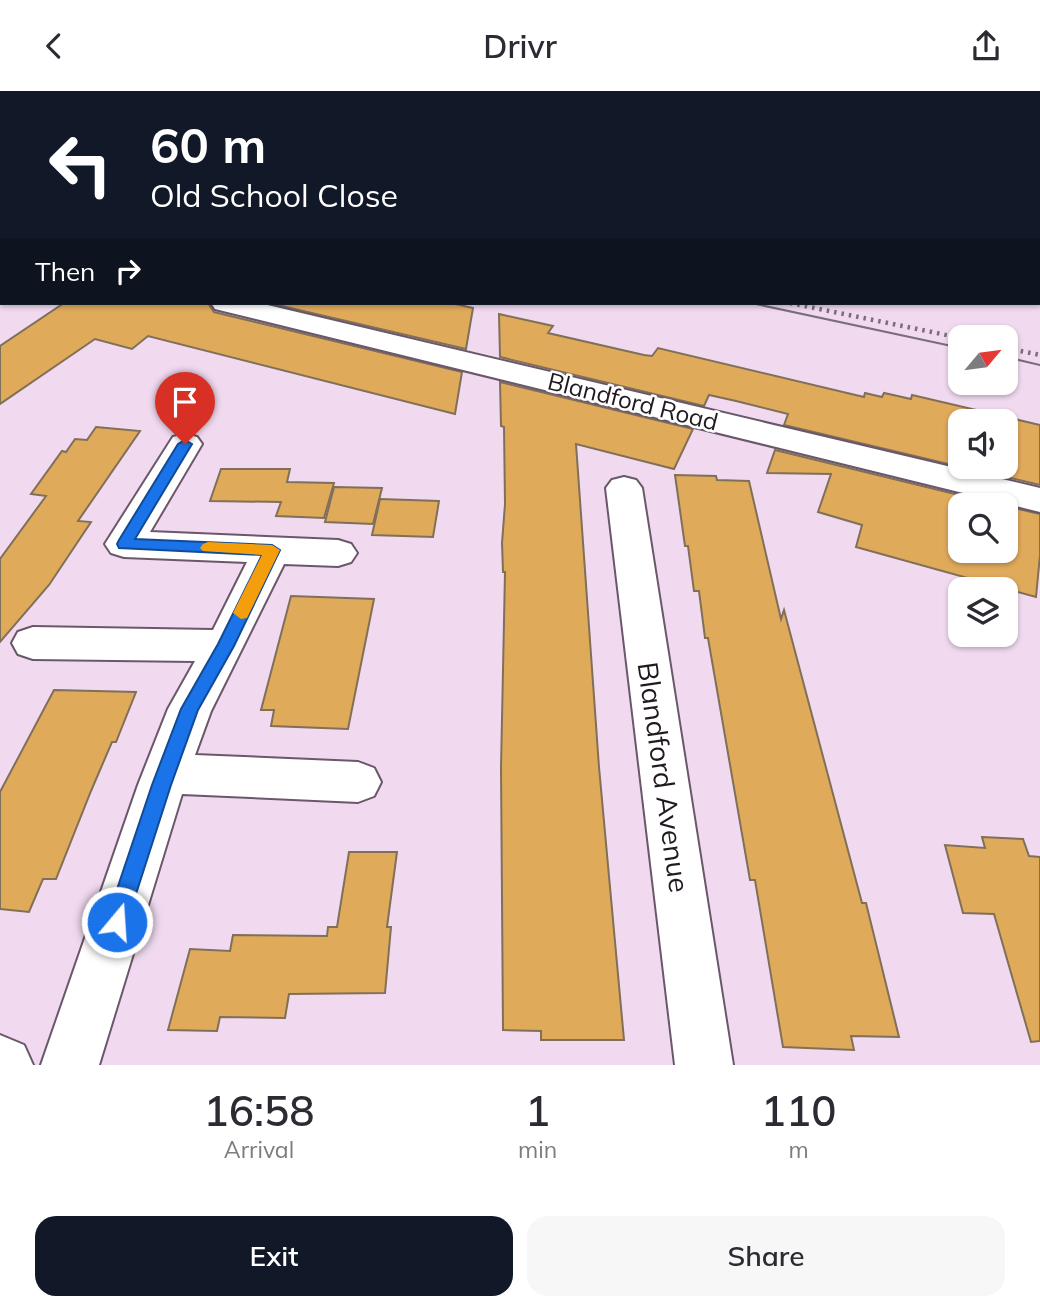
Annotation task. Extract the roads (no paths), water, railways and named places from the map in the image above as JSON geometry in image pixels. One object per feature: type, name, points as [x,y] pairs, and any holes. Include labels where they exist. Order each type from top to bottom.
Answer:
[{"type":"street","name":"Blandford Road","points":[[233,305],[1040,500]]},
{"type":"street","points":[[185,444],[124,544],[338,552]]},
{"type":"street","name":"Blandford Avenue","points":[[624,488],[704,1065]]},
{"type":"street","points":[[70,1065],[166,773],[190,709],[225,646],[272,550]]},
{"type":"street","points":[[33,643],[225,646]]},
{"type":"street","points":[[166,773],[358,782]]},
{"type":"tram line","points":[[760,305],[948,345]]},
{"type":"tram line","points":[[1018,360],[1040,365]]},
{"type":"railway","points":[[800,305],[948,335]]},
{"type":"railway","points":[[1018,350],[1040,355]]}]
